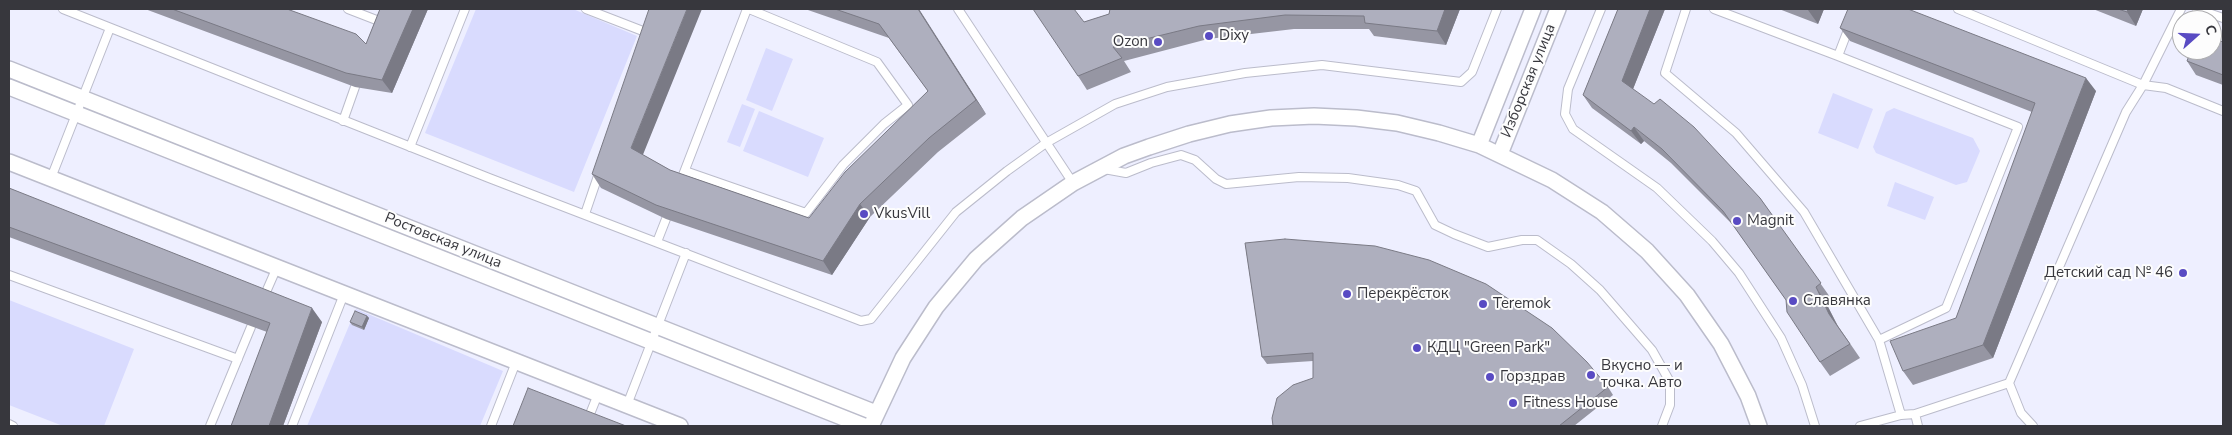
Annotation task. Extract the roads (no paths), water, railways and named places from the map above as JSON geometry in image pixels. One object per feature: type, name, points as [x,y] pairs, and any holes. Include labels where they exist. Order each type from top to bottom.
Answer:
[{"type":"street","name":"Изборская улица","points":[[1479,145],[1533,9]]},
{"type":"street","name":"Изборская улица","points":[[1500,154],[1558,9]]},
{"type":"street","name":"Ростовская улица","points":[[9,69],[658,326],[874,420],[903,358],[932,314],[976,260],[1022,218],[1073,183],[1124,156],[1189,134],[1230,124],[1271,118],[1314,116],[1356,118],[1438,132],[1479,145],[1552,180],[1593,207],[1647,251],[1687,295],[1721,344],[1748,396],[1759,426]]},
{"type":"street","name":"Ростовская улица","points":[[9,87],[864,426]]},
{"type":"street","points":[[9,162],[680,426]]},
{"type":"lane","points":[[63,9],[410,147],[861,321],[871,319],[956,212],[1007,170],[1046,143],[1115,104],[1167,87],[1245,73],[1322,66],[1461,82],[1472,72],[1497,9]]},
{"type":"lane","points":[[348,9],[380,18],[374,30]]},
{"type":"lane","points":[[410,147],[465,9]]},
{"type":"lane","points":[[586,9],[648,33],[645,40]]},
{"type":"lane","points":[[680,184],[684,171],[748,9],[876,62],[908,105],[884,124],[843,165],[806,213],[684,171]]},
{"type":"lane","points":[[958,9],[1073,183]]},
{"type":"lane","points":[[1600,9],[1568,89],[1565,114],[1572,129],[1665,194],[1712,241],[1739,273],[1781,338],[1802,385],[1815,426]]},
{"type":"lane","points":[[1686,9],[1665,73],[1736,133],[1804,212],[1879,340],[1901,415]]},
{"type":"lane","points":[[1714,9],[2018,127],[1946,308],[1879,340]]},
{"type":"lane","points":[[1838,56],[1856,9]]},
{"type":"lane","points":[[1958,9],[2143,85],[2166,88],[2223,111]]},
{"type":"lane","points":[[2032,426],[2021,413],[2010,383],[2126,112],[2143,85],[2181,9]]},
{"type":"lane","points":[[2197,9],[2223,18]]},
{"type":"lane","points":[[51,178],[110,28]]},
{"type":"lane","points":[[343,120],[356,87]]},
{"type":"lane","points":[[1101,168],[1126,173],[1151,163],[1180,155],[1195,160],[1216,179],[1226,184],[1299,177],[1348,178],[1398,184],[1416,191],[1435,225],[1454,234],[1488,247],[1522,240],[1538,240],[1571,264],[1600,290],[1652,350],[1670,382],[1670,405],[1662,426]]},
{"type":"lane","points":[[584,214],[603,161]]},
{"type":"lane","points":[[657,242],[666,219]]},
{"type":"lane","points":[[627,405],[686,253]]},
{"type":"lane","points":[[263,299],[277,267]]},
{"type":"lane","points":[[9,275],[238,359]]},
{"type":"lane","points":[[292,426],[344,294]]},
{"type":"lane","points":[[210,426],[251,327]]},
{"type":"lane","points":[[491,426],[516,362]]},
{"type":"lane","points":[[1860,426],[1901,415],[1915,414],[2010,383]]},
{"type":"lane","points":[[588,419],[598,394]]},
{"type":"lane","points":[[1915,414],[1918,426]]},
{"type":"lane","points":[[9,424],[14,426]]},
{"type":"place","name":"Dixy","points":[[1209,36]]},
{"type":"place","name":"Ozon","points":[[1158,42]]},
{"type":"place","name":"VkusVill","points":[[864,214]]},
{"type":"place","name":"Magnit","points":[[1737,221]]},
{"type":"place","name":"Детский сад № 46","points":[[2183,273]]},
{"type":"place","name":"Перекрёсток","points":[[1347,294]]},
{"type":"place","name":"Славянка","points":[[1793,301]]},
{"type":"place","name":"Teremok","points":[[1483,304]]},
{"type":"place","name":"КДЦ \"Green Park\"","points":[[1417,348]]},
{"type":"place","name":"Вкусно — и точка. Авто","points":[[1591,375]]},
{"type":"place","name":"Горздрав","points":[[1490,377]]},
{"type":"place","name":"Fitness House","points":[[1513,403]]}]
